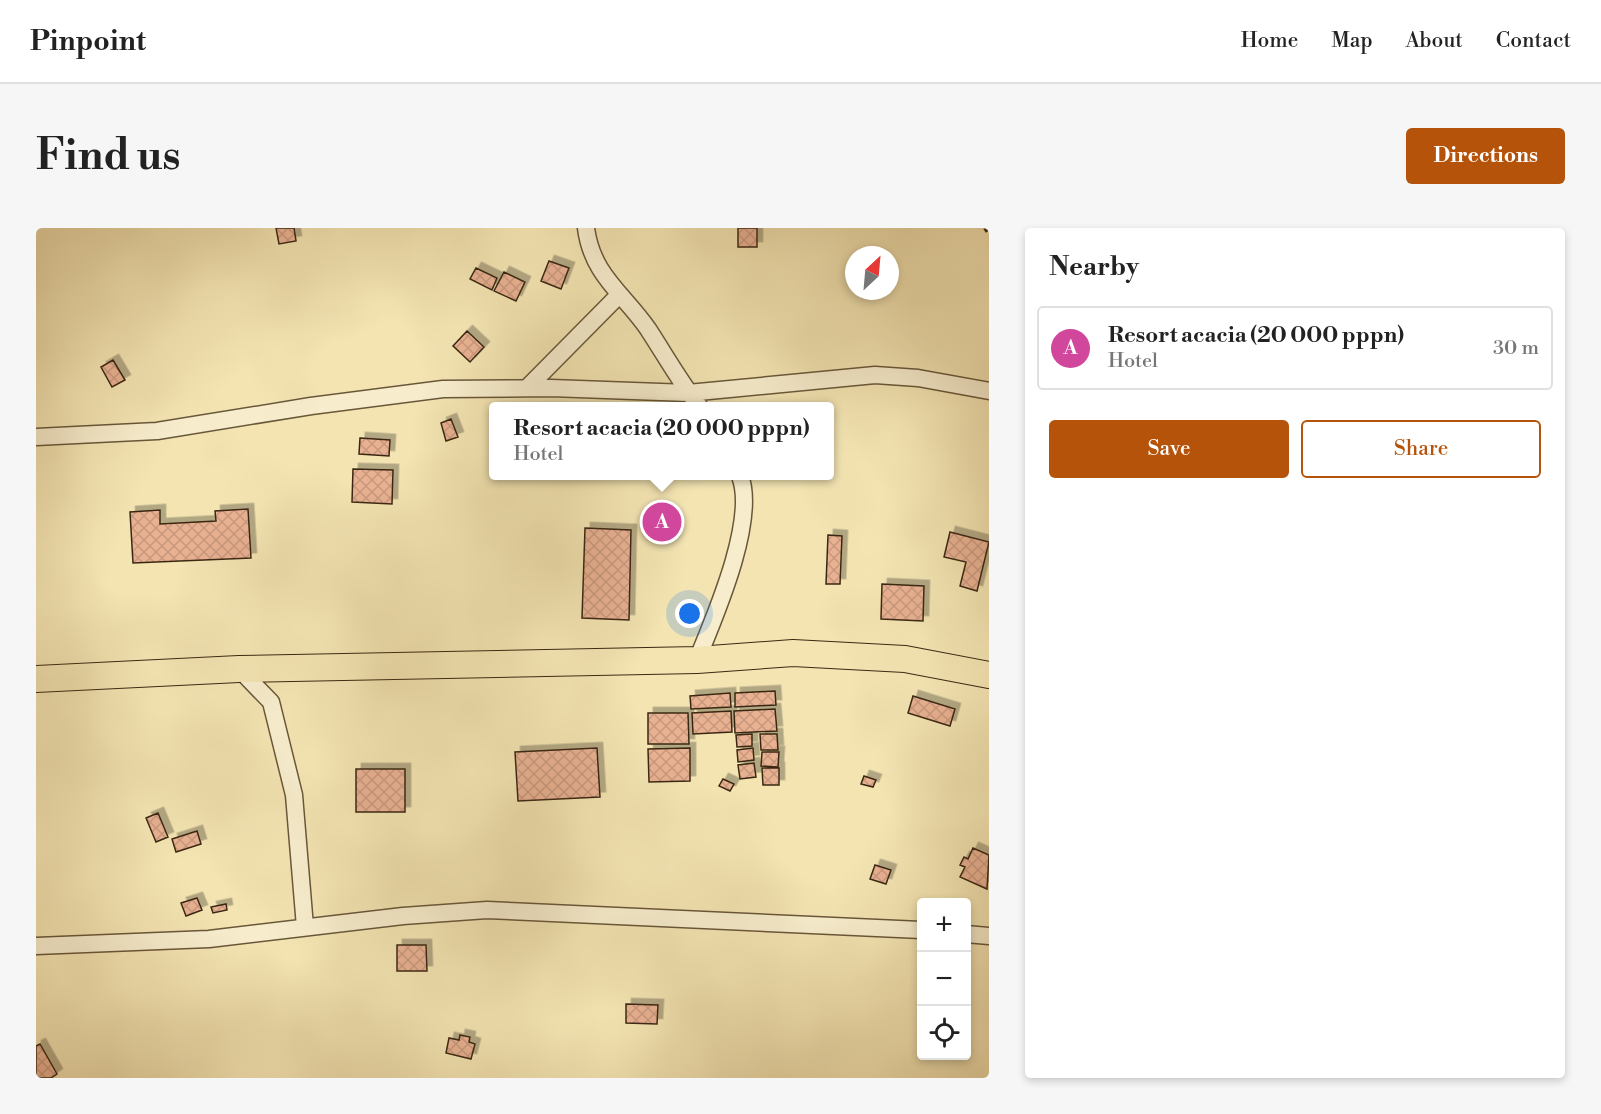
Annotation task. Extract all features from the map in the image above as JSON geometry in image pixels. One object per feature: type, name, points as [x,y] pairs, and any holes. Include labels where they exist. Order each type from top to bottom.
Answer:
[{"type":"main road","points":[[36,679],[239,669],[698,660],[793,653],[905,659],[989,675]]},
{"type":"street","points":[[586,228],[588,245],[596,264],[618,296],[646,327],[696,402]]},
{"type":"street","points":[[527,388],[618,296]]},
{"type":"street","points":[[36,437],[157,431],[311,406],[442,389],[527,388],[688,393],[874,375],[918,378],[989,391]]},
{"type":"street","points":[[698,660],[716,615],[734,556],[743,518],[744,486],[742,480]]},
{"type":"street","points":[[239,669],[271,702],[294,795],[305,927]]},
{"type":"street","points":[[36,946],[209,939],[305,927],[487,910],[917,930]]},
{"type":"street","points":[[971,934],[989,936]]},
{"type":"path","points":[[985,228],[989,234]]},
{"type":"building","points":[[276,228],[294,228],[296,241],[279,244]]},
{"type":"building","points":[[738,228],[757,228],[757,247],[738,247]]},
{"type":"building","points":[[549,261],[569,268],[561,289],[541,281]]},
{"type":"building","points":[[476,268],[497,278],[492,290],[470,279]]},
{"type":"building","points":[[504,272],[525,282],[516,301],[494,291]]},
{"type":"building","points":[[467,331],[484,347],[470,362],[453,346]]},
{"type":"building","points":[[113,360],[125,380],[112,387],[101,367]]},
{"type":"building","points":[[451,419],[458,437],[446,441],[441,423]]},
{"type":"building","points":[[360,438],[390,440],[389,456],[359,454]]},
{"type":"building","points":[[353,469],[393,470],[392,504],[352,502]]},
{"type":"building","points":[[248,509],[251,558],[133,563],[130,512],[160,510],[160,524],[216,521],[215,511]]},
{"type":"building","points":[[585,528],[631,530],[629,620],[582,618]]},
{"type":"building","points":[[950,532],[989,542],[977,591],[960,586],[966,562],[944,557]]},
{"type":"building","points":[[828,535],[842,536],[840,584],[826,584]]},
{"type":"building","points":[[882,584],[924,586],[923,621],[881,619]]},
{"type":"building","points":[[775,691],[776,705],[735,707],[735,693]]},
{"type":"building","points":[[730,693],[731,707],[691,709],[690,696]]},
{"type":"building","points":[[913,696],[955,709],[950,726],[908,713]]},
{"type":"building","points":[[775,709],[777,731],[735,733],[734,711]]},
{"type":"building","points":[[731,711],[732,732],[693,734],[692,713]]},
{"type":"building","points":[[648,713],[688,713],[689,744],[648,744]]},
{"type":"building","points":[[752,734],[752,746],[737,747],[736,735]]},
{"type":"building","points":[[760,734],[777,734],[778,750],[761,750]]},
{"type":"building","points":[[597,748],[600,797],[518,801],[515,752]]},
{"type":"building","points":[[690,748],[690,781],[649,782],[648,749]]},
{"type":"building","points":[[753,748],[754,760],[738,762],[737,750]]},
{"type":"building","points":[[762,752],[779,752],[778,767],[761,766]]},
{"type":"building","points":[[754,763],[756,777],[740,779],[738,765]]},
{"type":"building","points":[[762,768],[779,768],[779,785],[763,785]]},
{"type":"building","points":[[356,769],[405,769],[405,812],[356,812]]},
{"type":"building","points":[[864,776],[876,780],[873,787],[861,784]]},
{"type":"building","points":[[723,779],[734,784],[730,791],[719,786]]},
{"type":"building","points":[[158,813],[168,837],[156,842],[146,818]]},
{"type":"building","points":[[197,831],[201,844],[176,852],[172,839]]},
{"type":"building","points":[[973,848],[989,855],[987,889],[960,877],[965,867],[960,865],[964,857],[968,859]]},
{"type":"building","points":[[875,865],[891,870],[886,884],[870,879]]},
{"type":"building","points":[[197,898],[202,910],[186,916],[181,903]]},
{"type":"building","points":[[226,904],[227,910],[213,913],[211,907]]},
{"type":"building","points":[[397,945],[426,945],[427,971],[397,971]]},
{"type":"building","points":[[626,1004],[658,1005],[657,1024],[626,1023]]},
{"type":"building","points":[[460,1035],[470,1037],[469,1042],[475,1044],[471,1059],[446,1053],[449,1038],[459,1040]]},
{"type":"building","points":[[40,1044],[57,1074],[51,1078],[36,1078],[36,1046]]},
{"type":"place","name":"Resort acacia (20 000 pppn)","points":[[662,522]]}]
